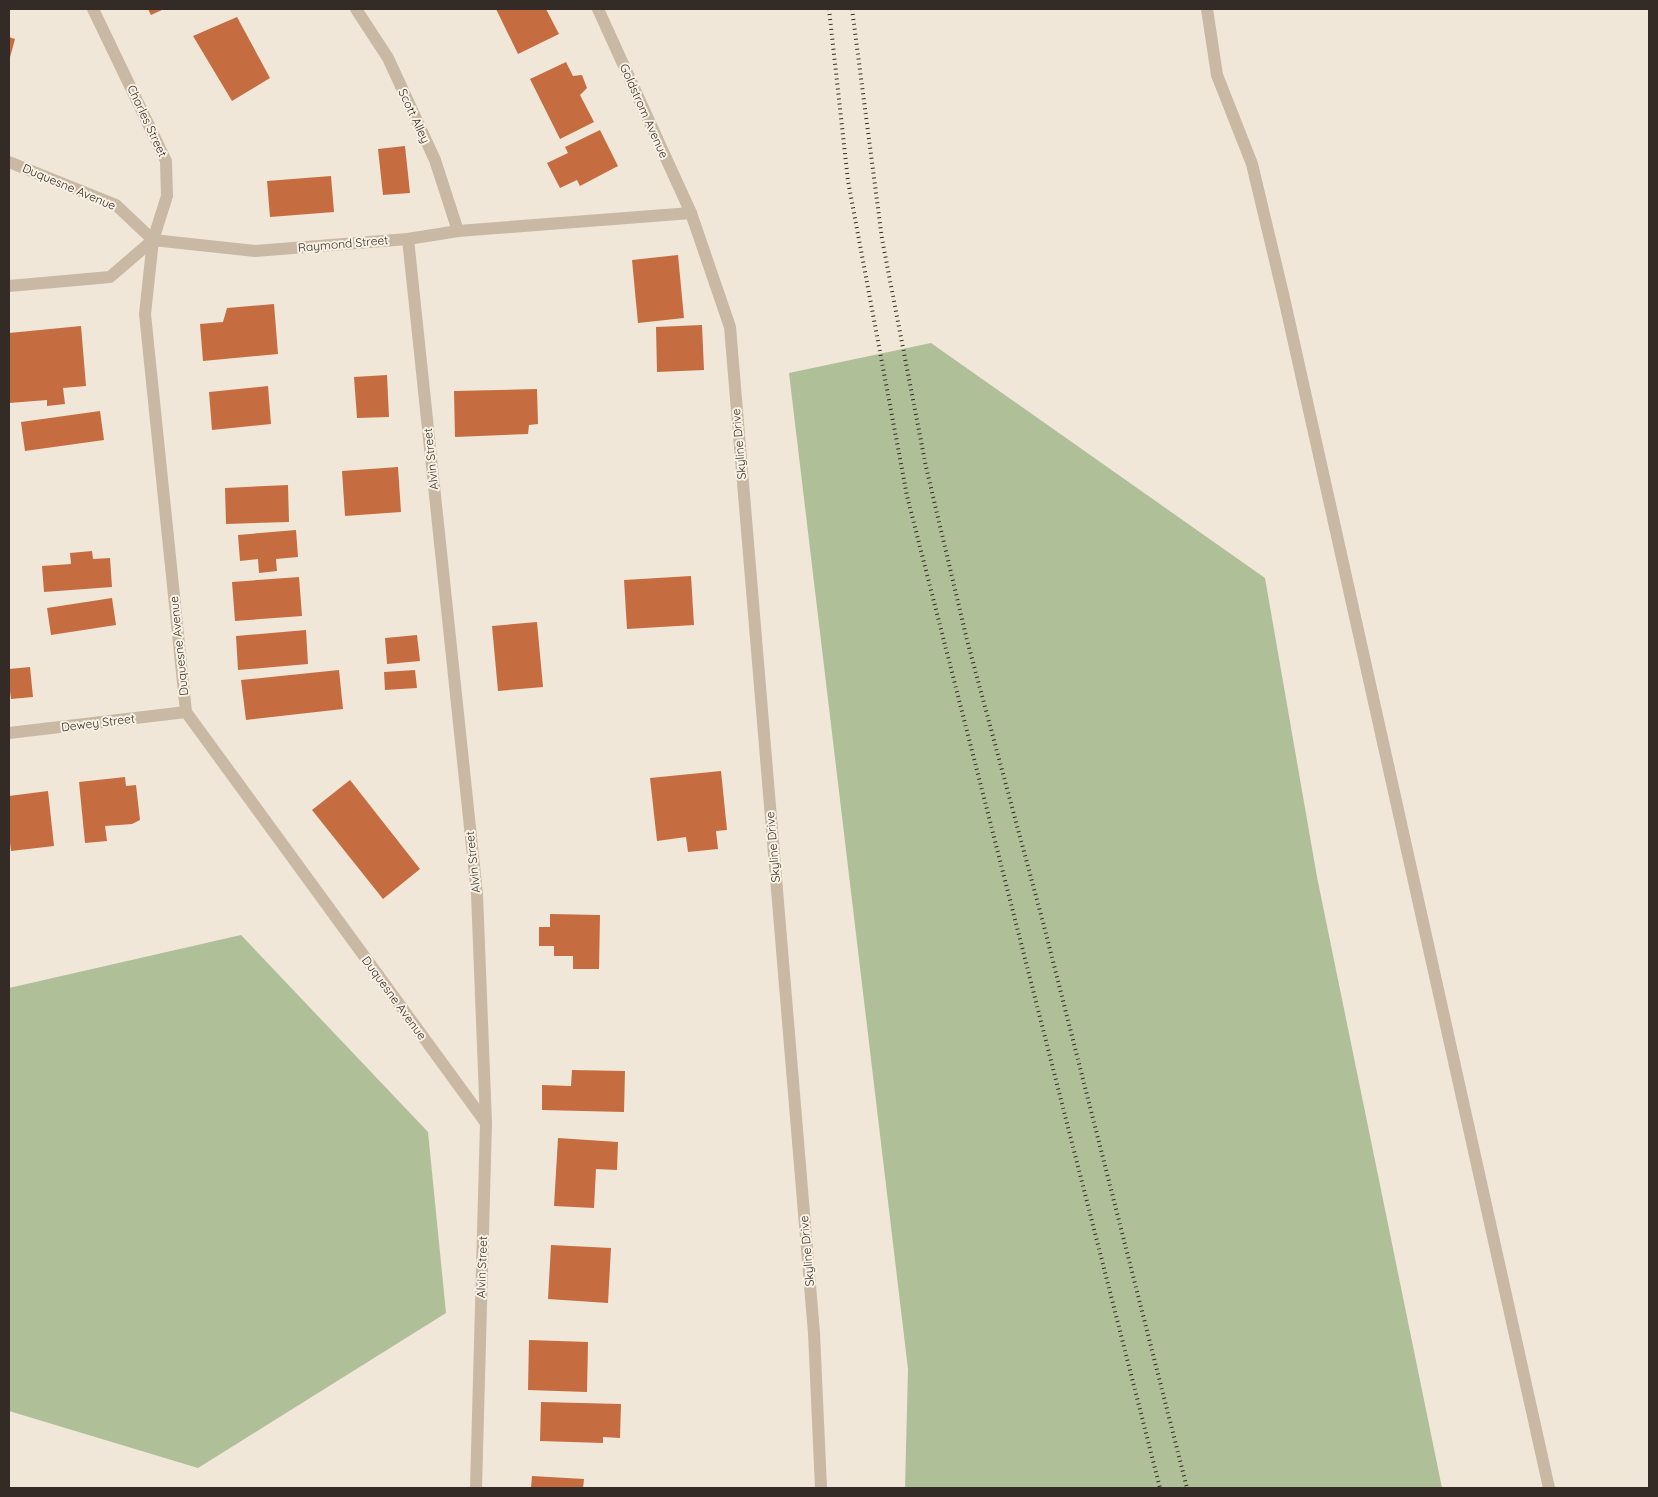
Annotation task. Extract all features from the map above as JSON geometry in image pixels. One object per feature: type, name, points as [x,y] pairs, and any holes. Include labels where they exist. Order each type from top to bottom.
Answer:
[{"type":"street","name":"Charles Street","points":[[93,9],[166,161],[167,196],[153,240]]},
{"type":"street","name":"Scott Alley","points":[[356,9],[388,58],[396,75],[435,160],[458,230]]},
{"type":"street","name":"Goldstrom Avenue","points":[[598,9],[691,213]]},
{"type":"street","points":[[1207,9],[1216,76],[1252,164],[1284,298],[1549,1488]]},
{"type":"street","name":"Duquesne Avenue","points":[[9,162],[116,205],[153,240],[145,314],[186,712],[486,1123]]},
{"type":"street","name":"Raymond Street","points":[[153,240],[255,251],[408,239],[458,230],[691,213]]},
{"type":"street","name":"Skyline Drive","points":[[691,213],[730,326],[813,1323],[821,1488]]},
{"type":"street","name":"Alvin Street","points":[[408,239],[477,894],[486,1123],[476,1488]]},
{"type":"street","points":[[9,286],[110,277],[153,240]]},
{"type":"street","name":"Dewey Street","points":[[9,733],[186,712]]},
{"type":"green space","points":[[931,343],[1265,578],[1317,877],[1442,1488],[905,1488],[908,1369],[789,373]]},
{"type":"green space","points":[[241,935],[428,1132],[446,1313],[198,1468],[9,1411],[9,988]]},
{"type":"building","points":[[148,9],[164,9],[151,15]]},
{"type":"building","points":[[496,9],[546,9],[559,34],[518,54]]},
{"type":"building","points":[[237,17],[270,78],[232,101],[193,36]]},
{"type":"building","points":[[9,37],[15,39],[9,61]]},
{"type":"building","points":[[566,62],[573,76],[582,75],[587,88],[580,95],[594,122],[560,139],[530,79]]},
{"type":"building","points":[[600,130],[618,166],[580,186],[577,180],[560,188],[547,163],[568,153],[565,147]]},
{"type":"building","points":[[405,146],[410,193],[383,195],[378,149]]},
{"type":"building","points":[[331,176],[334,212],[270,217],[267,181]]},
{"type":"building","points":[[678,255],[684,318],[638,323],[632,260]]},
{"type":"building","points":[[274,304],[278,354],[203,361],[200,324],[223,322],[227,308]]},
{"type":"building","points":[[702,325],[704,370],[657,372],[656,327]]},
{"type":"building","points":[[81,326],[86,386],[63,388],[65,404],[47,406],[47,400],[9,403],[9,333]]},
{"type":"building","points":[[387,375],[389,417],[357,418],[354,377]]},
{"type":"building","points":[[268,386],[271,424],[212,430],[209,392]]},
{"type":"building","points":[[537,389],[538,424],[529,425],[528,434],[455,437],[454,391]]},
{"type":"building","points":[[100,411],[104,440],[25,451],[21,422]]},
{"type":"building","points":[[398,467],[401,512],[345,516],[342,471]]},
{"type":"building","points":[[288,485],[289,522],[226,524],[225,488]]},
{"type":"building","points":[[296,530],[298,557],[276,559],[277,571],[259,573],[258,559],[240,561],[238,535]]},
{"type":"building","points":[[92,551],[93,559],[110,558],[112,587],[44,592],[42,566],[71,564],[70,553]]},
{"type":"building","points":[[691,576],[694,625],[627,629],[624,580]]},
{"type":"building","points":[[299,577],[302,616],[235,621],[232,582]]},
{"type":"building","points":[[112,598],[116,625],[51,635],[47,608]]},
{"type":"building","points":[[537,622],[543,687],[498,691],[492,626]]},
{"type":"building","points":[[306,630],[308,664],[238,670],[236,636]]},
{"type":"building","points":[[417,635],[420,661],[387,664],[385,638]]},
{"type":"building","points":[[30,667],[33,697],[11,699],[9,692],[9,669]]},
{"type":"building","points":[[339,670],[343,709],[246,720],[241,680]]},
{"type":"building","points":[[415,670],[417,688],[385,690],[384,672]]},
{"type":"building","points":[[721,771],[727,830],[716,831],[718,849],[688,852],[686,837],[657,841],[650,778]]},
{"type":"building","points":[[125,777],[126,786],[136,785],[140,820],[132,824],[105,826],[107,841],[85,843],[79,782]]},
{"type":"building","points":[[350,780],[420,869],[383,899],[312,810]]},
{"type":"building","points":[[48,791],[54,846],[11,851],[9,796]]},
{"type":"building","points":[[550,914],[600,915],[599,969],[573,969],[573,956],[554,956],[554,946],[539,946],[539,927],[550,927]]},
{"type":"building","points":[[572,1070],[625,1071],[624,1112],[542,1110],[542,1085],[571,1086]]},
{"type":"building","points":[[558,1138],[618,1142],[617,1170],[596,1169],[594,1208],[554,1206]]},
{"type":"building","points":[[551,1245],[611,1248],[608,1303],[548,1299]]},
{"type":"building","points":[[529,1340],[588,1342],[587,1392],[528,1390]]},
{"type":"building","points":[[541,1402],[621,1404],[620,1438],[603,1437],[603,1443],[540,1441]]},
{"type":"building","points":[[532,1476],[584,1479],[583,1488],[531,1488]]},
{"type":"railway","points":[[829,9],[848,181],[907,496],[1160,1488]]},
{"type":"railway","points":[[852,9],[882,239],[926,467],[967,640],[1044,926],[1187,1488]]}]
